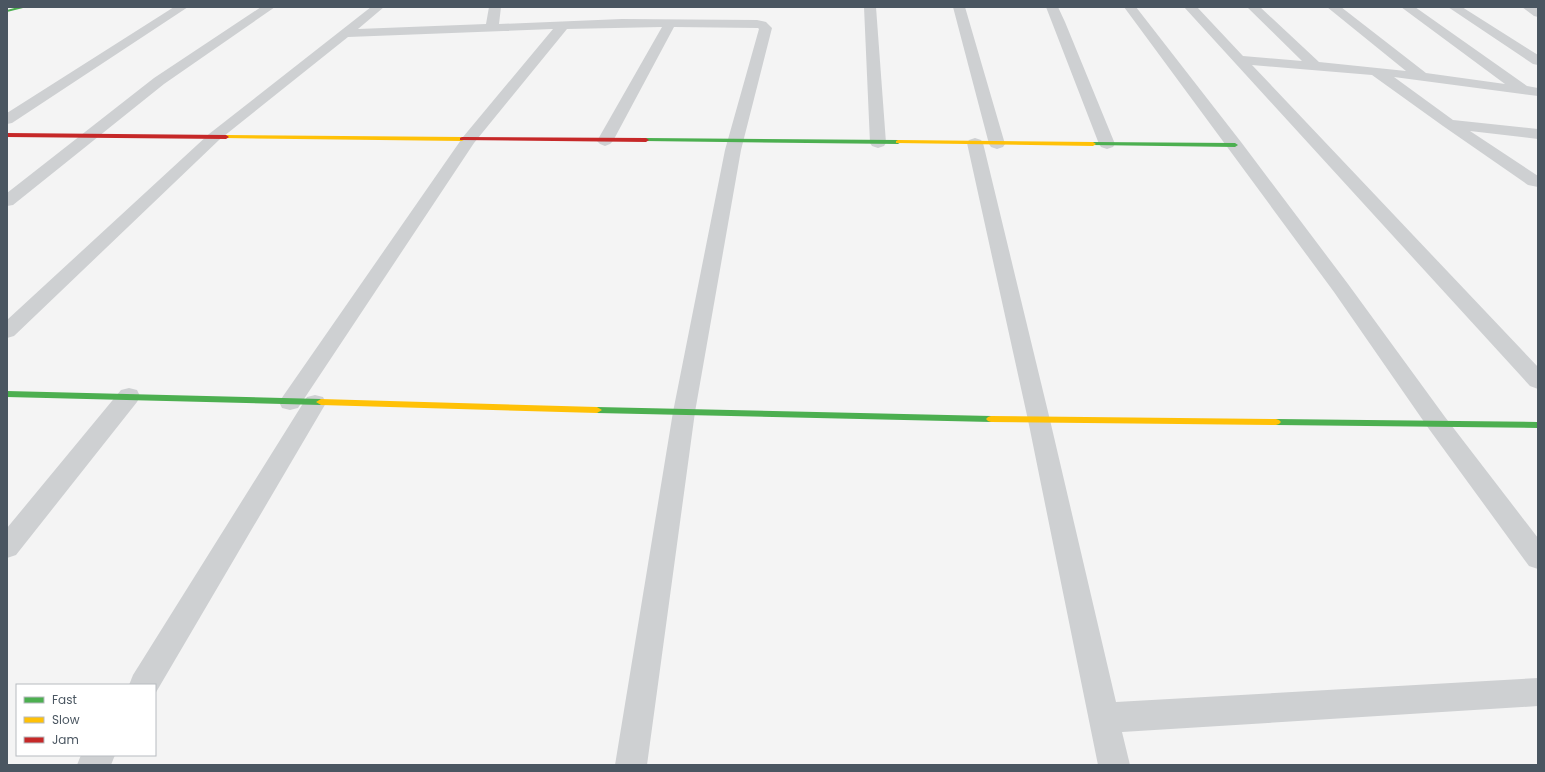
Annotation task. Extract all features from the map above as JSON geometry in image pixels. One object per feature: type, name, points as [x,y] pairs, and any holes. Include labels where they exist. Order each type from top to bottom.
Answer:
[{"type":"street","points":[[7,11],[22,7]]},
{"type":"street","points":[[7,120],[182,7]]},
{"type":"street","points":[[7,201],[159,81],[269,7]]},
{"type":"street","points":[[7,331],[214,137],[378,7]]},
{"type":"street","points":[[492,28],[495,7]]},
{"type":"street","points":[[870,7],[878,143]]},
{"type":"street","points":[[959,7],[1039,420],[1114,765]]},
{"type":"street","points":[[1052,7],[1060,22],[1107,144]]},
{"type":"street","points":[[1130,7],[1341,288],[1437,423],[1538,558]]},
{"type":"street","points":[[1190,7],[1538,380]]},
{"type":"street","points":[[1253,7],[1315,66]]},
{"type":"street","points":[[1333,7],[1422,77]]},
{"type":"street","points":[[1407,7],[1531,92]]},
{"type":"street","points":[[1454,7],[1538,61]]},
{"type":"street","points":[[1528,7],[1538,13]]},
{"type":"street","points":[[344,33],[563,25],[622,18],[670,23],[757,24],[766,27],[735,142],[684,412],[631,765]]},
{"type":"street","points":[[605,141],[670,23]]},
{"type":"street","points":[[290,402],[468,140],[563,25]]},
{"type":"street","points":[[1240,60],[1376,71],[1531,92]]},
{"type":"street","points":[[1376,71],[1448,123],[1534,181],[1538,182]]},
{"type":"street","points":[[1448,123],[1538,134]]},
{"type":"street","points":[[7,135],[468,140],[1235,145]]},
{"type":"street","points":[[7,394],[129,396],[315,403],[1039,420],[1538,425]]},
{"type":"street","points":[[7,547],[129,396]]},
{"type":"street","points":[[145,684],[315,403]]},
{"type":"street","points":[[1104,718],[1538,692]]},
{"type":"street","points":[[93,765],[98,756]]},
{"type":"traffic: fast","points":[[7,11],[25,7]]},
{"type":"traffic: fast","points":[[646,140],[898,142]]},
{"type":"traffic: fast","points":[[1093,144],[1235,145]]},
{"type":"traffic: fast","points":[[7,394],[321,402]]},
{"type":"traffic: fast","points":[[597,410],[991,419]]},
{"type":"traffic: fast","points":[[1276,422],[1538,425]]},
{"type":"traffic: slow","points":[[226,137],[462,139]]},
{"type":"traffic: slow","points":[[898,142],[1093,144]]},
{"type":"traffic: slow","points":[[321,402],[597,410]]},
{"type":"traffic: slow","points":[[991,419],[1276,422]]},
{"type":"traffic: jam","points":[[7,135],[226,137]]},
{"type":"traffic: jam","points":[[462,139],[646,140]]}]
